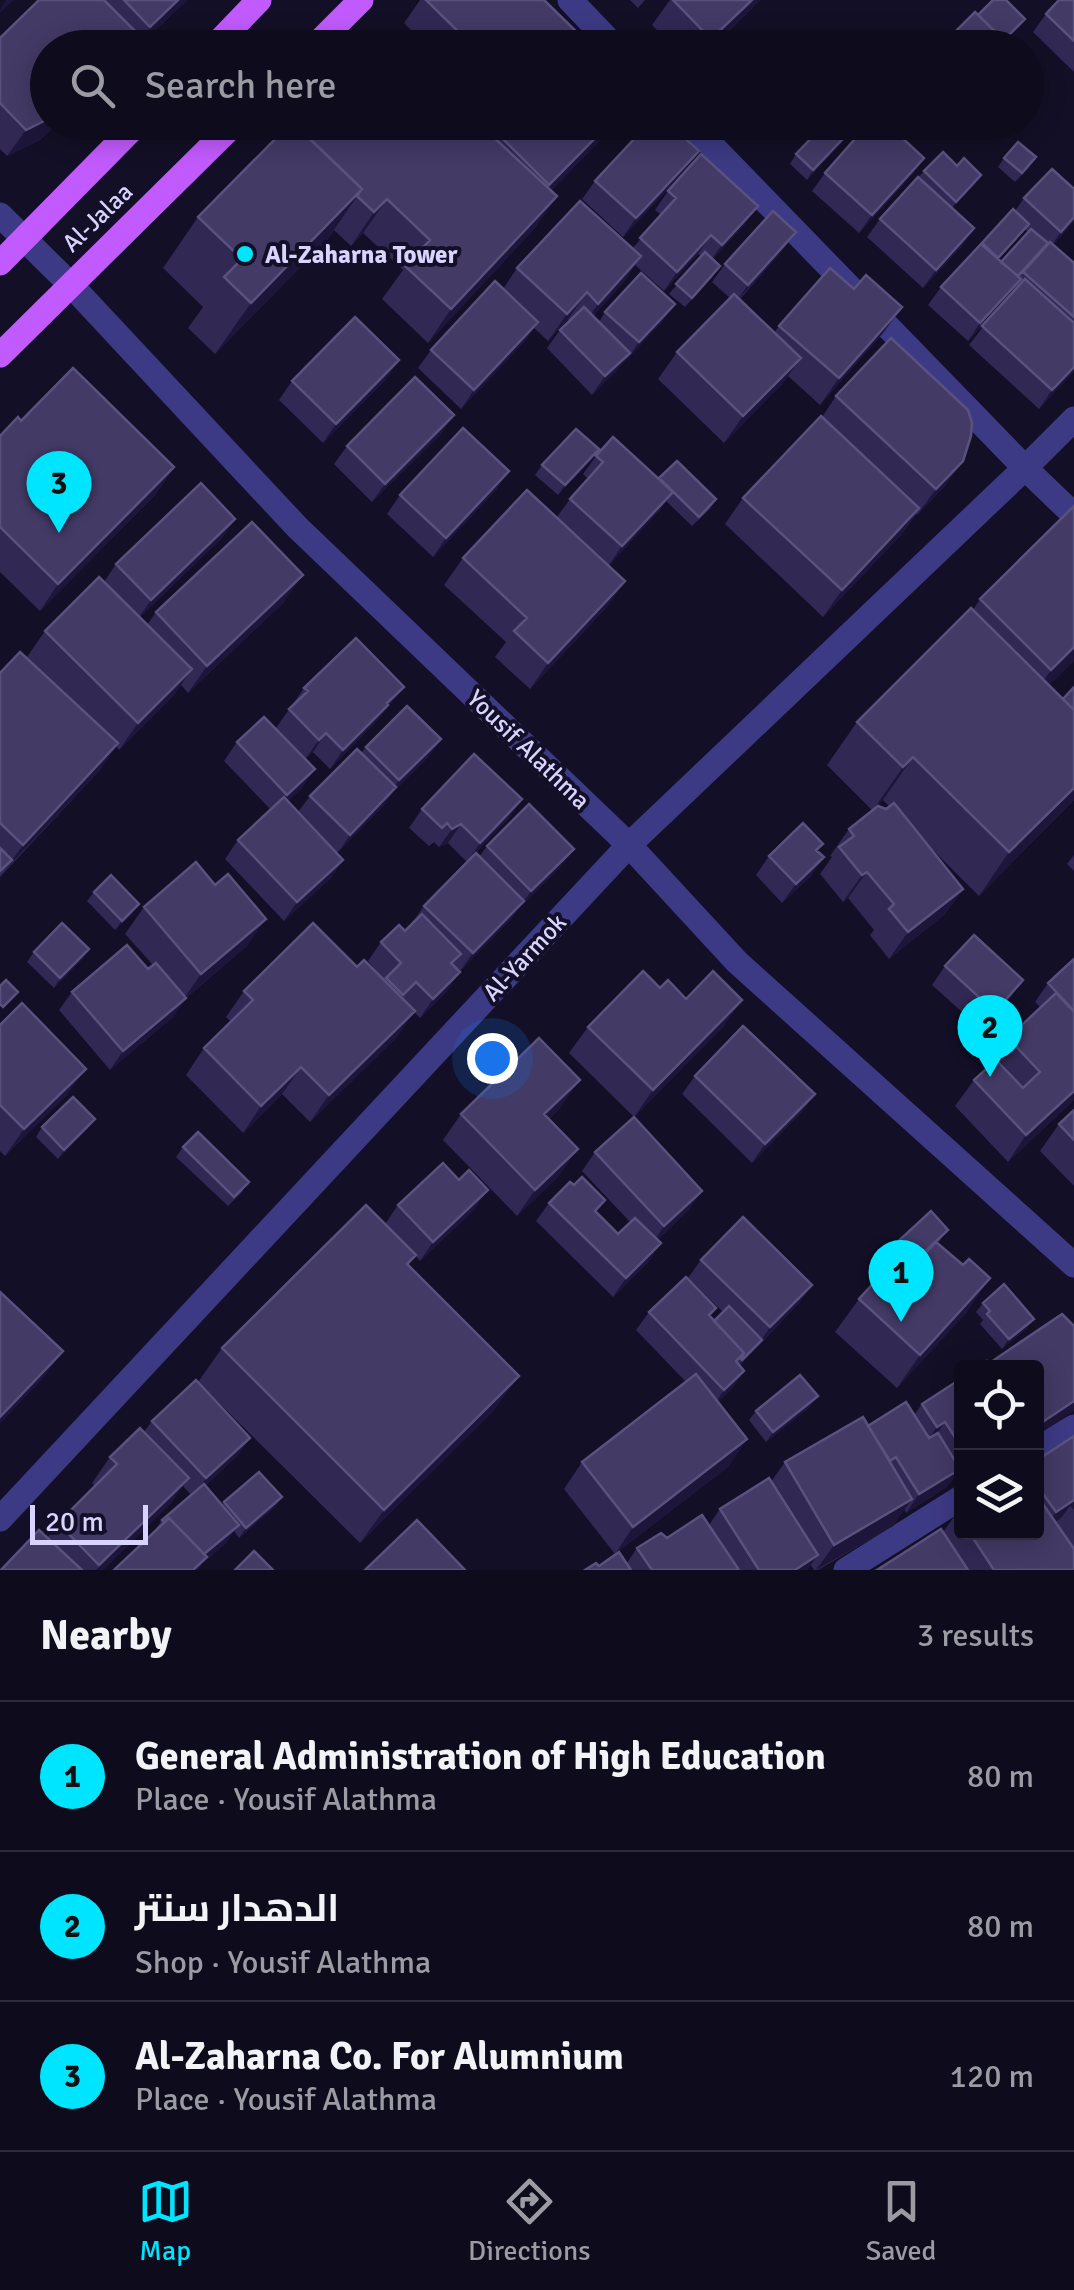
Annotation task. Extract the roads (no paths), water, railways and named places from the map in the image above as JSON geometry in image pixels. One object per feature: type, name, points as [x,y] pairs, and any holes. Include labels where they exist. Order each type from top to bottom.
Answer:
[{"type":"main road","points":[[230,30],[259,0]]},
{"type":"main road","points":[[330,30],[361,0]]},
{"type":"main road","name":"Al-Jalaa","points":[[0,263],[121,140]]},
{"type":"main road","name":"Al-Jalaa","points":[[0,355],[218,140]]},
{"type":"street","points":[[570,0],[599,30]]},
{"type":"street","points":[[706,140],[1074,515]]},
{"type":"street","name":"Yousif Alathma","points":[[0,215],[297,527],[629,844],[736,962],[1074,1265]]},
{"type":"street","name":"Al-Yarmok","points":[[0,1519],[629,844],[1074,419]]},
{"type":"street","points":[[1044,1445],[1074,1427]]},
{"type":"street","points":[[846,1570],[954,1503]]},
{"type":"place","name":"Al-Zaharna Tower","points":[[245,254]]},
{"type":"place","name":"Al-Zaharna Co. For Alumnium","points":[[59,533]]},
{"type":"place","name":"الدهدار سنتر","points":[[990,1077]]},
{"type":"place","name":"General Administration of High Education","points":[[901,1322]]}]
